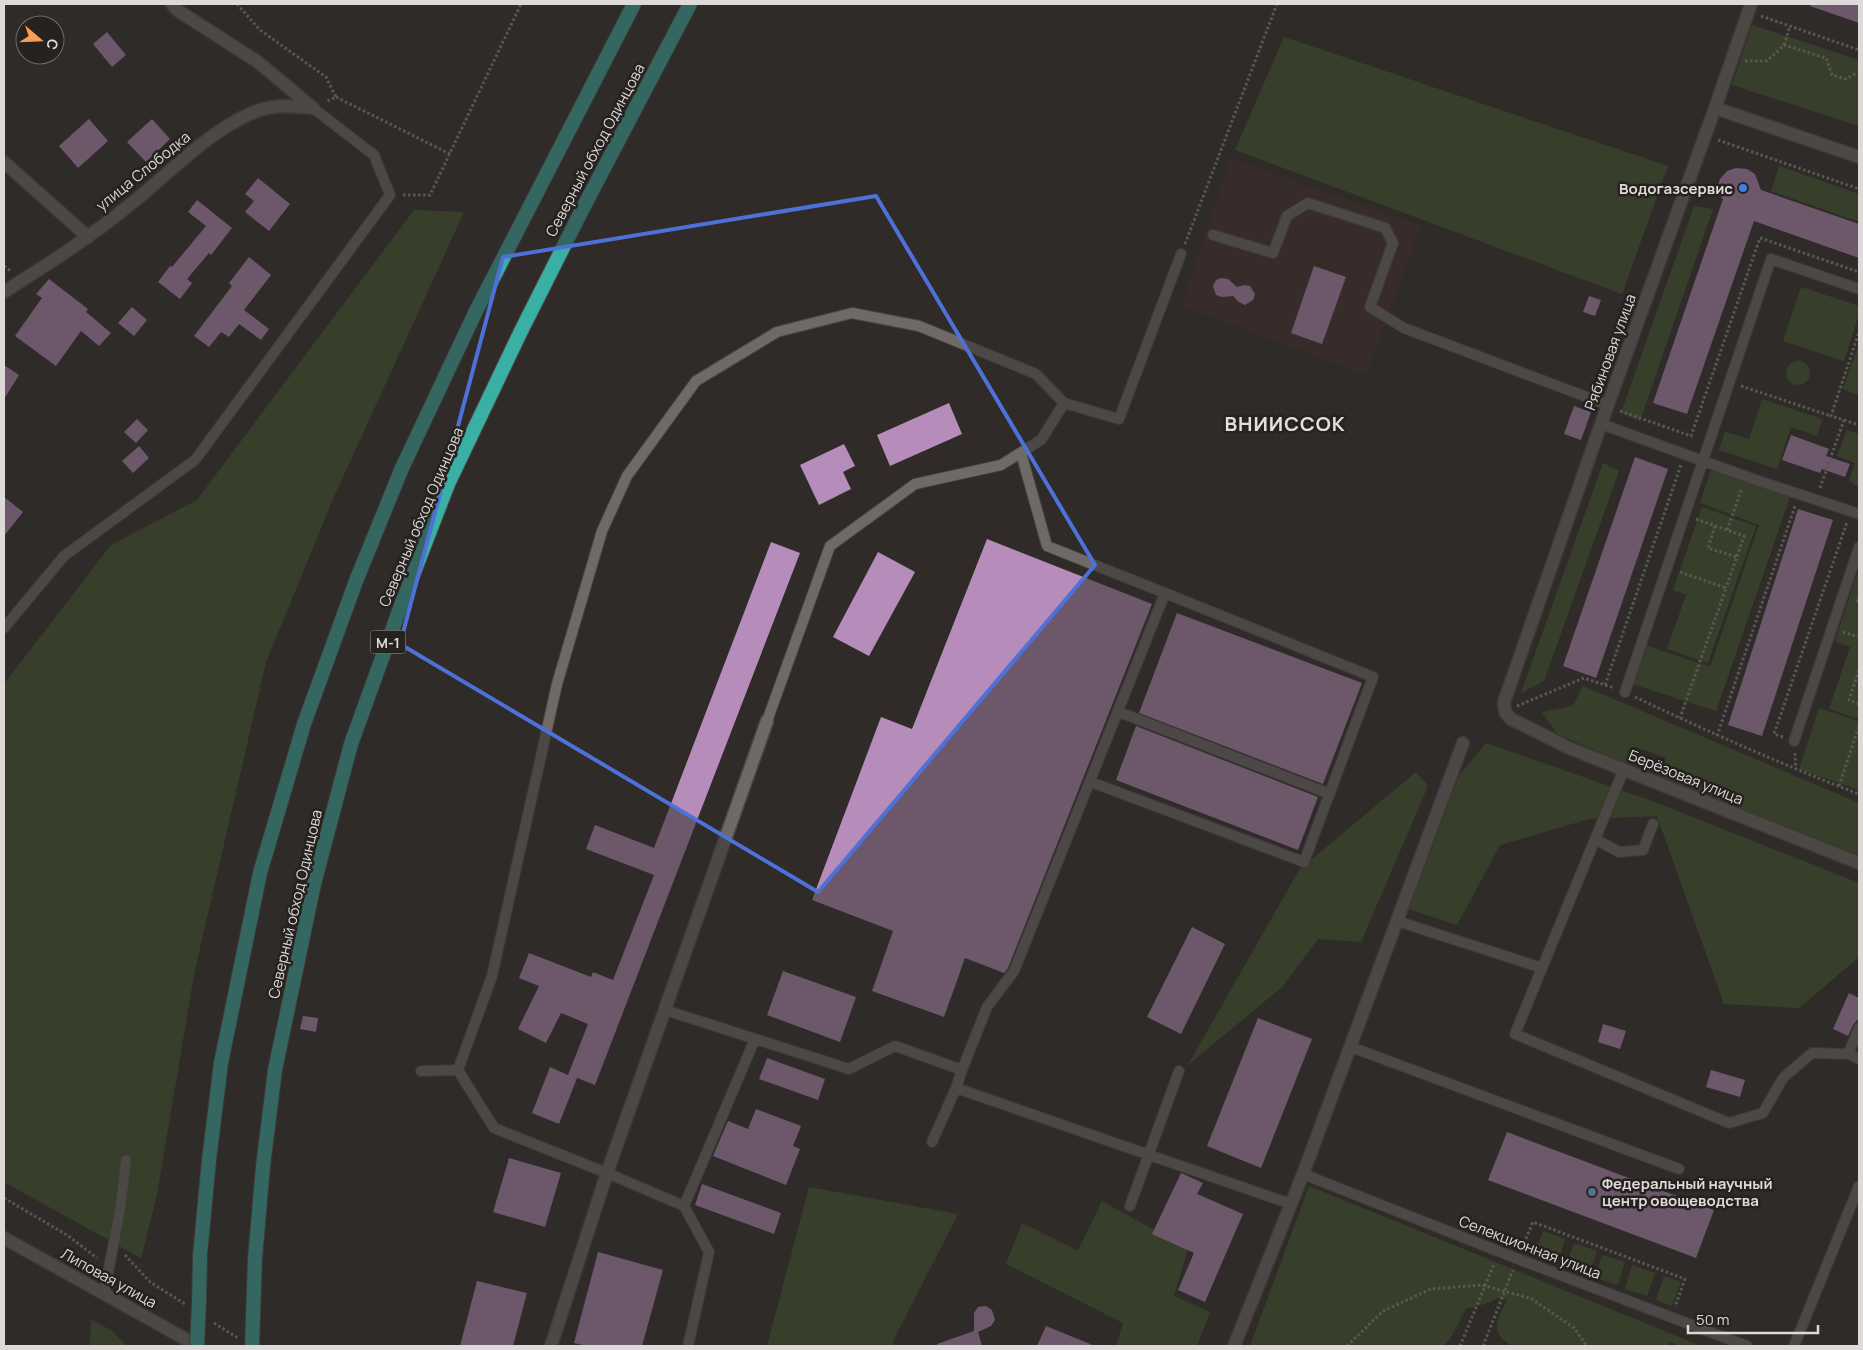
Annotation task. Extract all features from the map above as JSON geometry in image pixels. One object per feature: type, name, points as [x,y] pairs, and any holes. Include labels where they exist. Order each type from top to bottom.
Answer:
[{"type":"highway","name":"Северный обход Одинцова","points":[[198,1346],[196,1306],[200,1256],[221,1063],[260,873],[304,724],[356,581],[402,468],[476,311],[634,4]]},
{"type":"highway","name":"Северный обход Одинцова","points":[[249,1340],[263,1166],[275,1070],[314,884],[351,744],[402,603],[448,484],[564,244],[690,4]]},
{"type":"street","points":[[172,4],[177,10],[258,62],[313,108]]},
{"type":"street","name":"Рябиновая улица","points":[[1505,712],[1504,702],[1750,8]]},
{"type":"street","name":"улица Слободка","points":[[4,292],[88,237],[222,128],[255,112],[279,105],[313,108]]},
{"type":"street","points":[[1715,108],[1859,157]]},
{"type":"street","points":[[4,162],[88,237]]},
{"type":"street","name":"Берёзовая улица","points":[[1505,712],[1511,719],[1570,748],[1859,863]]},
{"type":"street","points":[[552,1346],[607,1172],[767,721]]},
{"type":"street","points":[[1234,1346],[1303,1174],[1463,743]]},
{"type":"street","name":"Липовая улица","points":[[4,1238],[198,1346]]},
{"type":"lane","points":[[4,628],[64,556],[195,460],[390,195],[374,155],[313,108]]},
{"type":"lane","points":[[1213,235],[1273,253],[1287,216],[1308,203],[1385,228],[1393,243],[1370,307],[1404,328],[1608,405]]},
{"type":"lane","points":[[458,1070],[492,976],[557,684],[602,531],[628,476],[696,381],[777,332],[852,313],[919,326],[1036,374],[1064,403],[1119,419],[1181,254]]},
{"type":"lane","points":[[1624,692],[1771,259],[1859,289]]},
{"type":"lane","points":[[767,721],[830,546],[915,484],[1001,465],[1041,440],[1064,403]]},
{"type":"lane","points":[[1601,424],[1816,500],[1856,518]]},
{"type":"lane","points":[[1021,452],[1047,546],[1374,677],[1304,862],[1091,782]]},
{"type":"lane","points":[[1794,741],[1859,548]]},
{"type":"lane","points":[[932,1142],[956,1088],[987,1007],[1014,971],[1165,593]]},
{"type":"lane","points":[[1119,712],[1330,794]]},
{"type":"lane","points":[[1624,769],[1515,1034],[1729,1123],[1764,1113],[1783,1078],[1812,1053],[1848,1054],[1859,1059]]},
{"type":"lane","points":[[1595,839],[1619,852],[1642,850],[1653,824]]},
{"type":"lane","points":[[1397,921],[1542,968]]},
{"type":"lane","points":[[665,1010],[849,1069],[895,1046],[962,1070]]},
{"type":"lane","points":[[1848,1054],[1859,1028]]},
{"type":"lane","points":[[684,1206],[755,1039]]},
{"type":"lane","points":[[1351,1047],[1679,1169]]},
{"type":"lane","points":[[421,1071],[458,1070]]},
{"type":"lane","points":[[458,1070],[494,1128],[607,1172],[684,1206],[709,1252],[688,1346]]},
{"type":"lane","points":[[1130,1206],[1179,1071]]},
{"type":"lane","points":[[956,1088],[1291,1204]]},
{"type":"lane","points":[[104,1294],[120,1210],[126,1160]]},
{"type":"lane","name":"Селекционная улица","points":[[1303,1174],[1747,1346]]},
{"type":"lane","points":[[1794,1346],[1859,1186]]},
{"type":"path","points":[[237,4],[260,30],[326,77],[336,96],[450,154]]},
{"type":"path","points":[[390,195],[430,195],[521,4]]},
{"type":"path","points":[[1181,254],[1277,4]]},
{"type":"path","points":[[1750,8],[1790,26],[1859,50]]},
{"type":"path","points":[[1736,61],[1767,61],[1784,45],[1790,26]]},
{"type":"path","points":[[1784,45],[1826,58],[1832,75],[1845,79],[1859,72]]},
{"type":"path","points":[[313,108],[336,96]]},
{"type":"path","points":[[1715,138],[1859,189]]},
{"type":"path","points":[[1831,416],[1859,332]]},
{"type":"path","points":[[1712,376],[1859,425]]},
{"type":"path","points":[[1816,500],[1844,420]]},
{"type":"path","points":[[1605,685],[1691,436]]},
{"type":"path","points":[[1727,530],[1743,485]]},
{"type":"path","points":[[1717,736],[1799,494]]},
{"type":"path","points":[[1665,509],[1744,536],[1680,718]]},
{"type":"path","points":[[1794,741],[1774,734],[1848,520],[1856,518]]},
{"type":"path","points":[[1715,526],[1708,548],[1737,557]]},
{"type":"path","points":[[1667,567],[1726,588]]},
{"type":"path","points":[[1857,602],[1859,596]]},
{"type":"path","points":[[1859,670],[1849,700],[1859,704]]},
{"type":"path","points":[[1505,712],[1584,678],[1624,692],[1717,736],[1859,794]]},
{"type":"path","points":[[1839,786],[1859,726]]},
{"type":"path","points":[[4,1198],[67,1235],[99,1259],[126,1255],[150,1282],[196,1306]]},
{"type":"path","points":[[1460,1346],[1499,1251]]},
{"type":"path","points":[[1348,1346],[1384,1311],[1431,1289],[1485,1286],[1532,1299],[1574,1328],[1587,1346]]},
{"type":"path","points":[[209,1320],[249,1340]]},
{"type":"highlighted area","points":[[876,196],[1095,565],[818,892],[400,644],[503,257]]},
{"type":"shaded area","points":[[1230,158],[1421,226],[1366,375],[1181,305]]},
{"type":"green space","points":[[1752,25],[1859,60],[1859,126],[1732,85]]},
{"type":"green space","points":[[1284,37],[1668,166],[1622,294],[1235,150]]},
{"type":"green space","points":[[1779,166],[1859,194],[1859,222],[1771,191]]},
{"type":"green space","points":[[1694,206],[1713,209],[1640,421],[1621,413]]},
{"type":"green space","points":[[414,210],[464,212],[333,499],[266,662],[194,974],[157,1195],[141,1258],[4,1182],[4,684],[111,545],[197,500]]},
{"type":"green space","points":[[1801,287],[1859,306],[1859,314],[1844,361],[1783,341]]},
{"type":"green space","points":[[1859,346],[1859,395],[1843,389]]},
{"type":"green space","points":[[1793,361],[1803,361],[1810,368],[1810,378],[1803,385],[1793,385],[1786,378],[1786,368]]},
{"type":"green space","points":[[1762,399],[1822,419],[1817,436],[1791,427],[1777,469],[1719,450],[1725,432],[1749,439]]},
{"type":"green space","points":[[1847,430],[1859,434],[1859,488],[1849,480],[1855,463],[1837,456]]},
{"type":"green space","points":[[1603,463],[1619,471],[1544,681],[1521,693]]},
{"type":"green space","points":[[1711,470],[1790,497],[1716,711],[1632,684],[1645,645],[1710,667],[1759,525],[1700,503]]},
{"type":"green space","points":[[1702,507],[1756,526],[1708,663],[1667,649],[1686,595],[1673,590]]},
{"type":"green space","points":[[1859,568],[1859,719],[1829,709],[1850,647],[1835,641]]},
{"type":"green space","points":[[1583,686],[1859,803],[1859,856],[1659,776],[1666,758],[1635,747],[1628,764],[1557,734],[1542,712],[1573,706]]},
{"type":"green space","points":[[1819,708],[1859,721],[1859,790],[1799,769]]},
{"type":"green space","points":[[1486,743],[1655,802],[1859,883],[1859,957],[1799,1008],[1724,1004],[1657,816],[1589,819],[1500,845],[1457,925],[1409,909],[1459,776]]},
{"type":"green space","points":[[1416,772],[1428,786],[1361,942],[1318,939],[1282,987],[1188,1065],[1299,870]]},
{"type":"green space","points":[[1309,1186],[1701,1346],[1680,1346],[1669,1342],[1669,1346],[1512,1346],[1500,1336],[1497,1325],[1507,1300],[1497,1298],[1488,1303],[1466,1309],[1450,1339],[1443,1346],[1250,1346]]},
{"type":"green space","points":[[809,1187],[958,1214],[893,1341],[894,1346],[767,1346]]},
{"type":"green space","points":[[1102,1201],[1188,1249],[1174,1296],[1210,1312],[1197,1346],[1116,1346],[1123,1323],[1006,1264],[1022,1223],[1078,1251]]},
{"type":"green space","points":[[1543,1231],[1565,1239],[1558,1262],[1535,1254]]},
{"type":"green space","points":[[1574,1243],[1597,1251],[1589,1274],[1566,1266]]},
{"type":"green space","points":[[1602,1255],[1625,1262],[1618,1285],[1595,1278]]},
{"type":"green space","points":[[1632,1265],[1655,1273],[1647,1296],[1625,1289]]},
{"type":"green space","points":[[1664,1276],[1681,1282],[1672,1306],[1656,1300]]},
{"type":"green space","points":[[91,1319],[112,1331],[127,1346],[90,1346]]},
{"type":"building","points":[[1811,4],[1859,4],[1859,23],[1810,6]]},
{"type":"building","points":[[107,32],[126,55],[112,67],[93,44]]},
{"type":"building","points":[[89,119],[108,141],[78,168],[59,146]]},
{"type":"building","points":[[152,119],[170,139],[146,162],[127,142]]},
{"type":"building","points":[[1736,168],[1747,169],[1755,174],[1761,190],[1859,224],[1859,258],[1754,221],[1687,414],[1653,403],[1723,199],[1716,191],[1720,179],[1727,171]]},
{"type":"building","points":[[258,178],[290,204],[269,231],[245,212],[254,201],[245,194]]},
{"type":"building","points":[[197,200],[232,228],[211,255],[209,253],[187,279],[192,283],[180,299],[158,282],[206,226],[188,212]]},
{"type":"building","points":[[249,257],[271,275],[244,310],[269,329],[261,340],[239,324],[229,337],[221,332],[209,347],[194,336],[232,286],[229,283]]},
{"type":"building","points":[[1314,266],[1346,277],[1322,344],[1291,333]]},
{"type":"building","points":[[1221,278],[1228,279],[1237,287],[1250,286],[1255,294],[1253,300],[1245,305],[1233,296],[1222,297],[1216,295],[1213,286],[1216,280]]},
{"type":"building","points":[[49,279],[88,309],[86,312],[111,333],[99,346],[81,331],[56,366],[15,336],[42,298],[36,294]]},
{"type":"building","points":[[1589,296],[1601,300],[1595,316],[1583,312]]},
{"type":"building","points":[[132,307],[147,320],[134,336],[118,323]]},
{"type":"building","points":[[4,365],[19,375],[4,399]]},
{"type":"building","points":[[949,403],[962,434],[890,466],[877,435]]},
{"type":"building","points":[[1574,406],[1591,412],[1581,440],[1564,434]]},
{"type":"building","points":[[137,419],[148,430],[136,443],[124,432]]},
{"type":"building","points":[[1791,435],[1829,449],[1826,456],[1850,464],[1845,477],[1822,469],[1820,473],[1782,460]]},
{"type":"building","points":[[844,444],[855,466],[843,472],[851,489],[819,505],[800,465]]},
{"type":"building","points":[[139,446],[149,458],[133,473],[122,461]]},
{"type":"building","points":[[1635,457],[1668,469],[1596,678],[1563,666]]},
{"type":"building","points":[[4,497],[23,512],[4,536]]},
{"type":"building","points":[[1798,509],[1833,520],[1762,736],[1728,725]]},
{"type":"building","points":[[987,539],[1152,604],[1008,968],[1004,973],[965,958],[944,1017],[872,991],[893,931],[812,900],[881,717],[912,729]]},
{"type":"building","points":[[771,542],[800,553],[595,1085],[572,1076],[577,1078],[559,1124],[532,1113],[550,1067],[568,1075],[588,1024],[561,1013],[546,1043],[518,1029],[539,986],[519,978],[529,953],[591,977],[593,972],[613,980],[654,875],[586,849],[595,825],[654,848]]},
{"type":"building","points":[[878,552],[915,572],[869,656],[833,637]]},
{"type":"building","points":[[1177,613],[1362,683],[1323,784],[1139,713]]},
{"type":"building","points":[[1136,726],[1318,797],[1298,850],[1116,780]]},
{"type":"building","points":[[1192,927],[1225,944],[1181,1034],[1147,1017]]},
{"type":"building","points":[[783,971],[856,997],[840,1042],[767,1015]]},
{"type":"building","points":[[1849,993],[1859,998],[1859,1018],[1848,1036],[1833,1029]]},
{"type":"building","points":[[303,1016],[318,1018],[316,1032],[300,1029]]},
{"type":"building","points":[[1258,1018],[1312,1039],[1261,1168],[1207,1146]]},
{"type":"building","points":[[1603,1024],[1626,1031],[1620,1049],[1598,1042]]},
{"type":"building","points":[[767,1058],[825,1079],[818,1100],[759,1079]]},
{"type":"building","points":[[1711,1070],[1745,1080],[1740,1097],[1706,1087]]},
{"type":"building","points":[[756,1109],[801,1126],[793,1146],[800,1149],[786,1185],[713,1156],[728,1121],[748,1129]]},
{"type":"building","name":"Федеральный научный центр овощеводства","points":[[1507,1132],[1714,1210],[1696,1258],[1488,1180]]},
{"type":"building","points":[[509,1158],[561,1173],[545,1227],[493,1212]]},
{"type":"building","points":[[1181,1173],[1203,1183],[1197,1194],[1243,1214],[1205,1302],[1178,1290],[1194,1253],[1152,1234]]},
{"type":"building","points":[[702,1184],[781,1213],[774,1234],[695,1205]]},
{"type":"building","points":[[598,1252],[663,1270],[642,1346],[587,1346],[574,1343]]},
{"type":"building","points":[[477,1281],[527,1293],[513,1346],[460,1346]]},
{"type":"building","points":[[986,1306],[992,1310],[995,1320],[991,1326],[978,1332],[982,1346],[937,1346],[937,1344],[974,1331],[974,1313],[978,1307]]},
{"type":"building","points":[[1046,1326],[1095,1346],[1037,1346]]},
{"type":"place","name":"Водогазсервис","points":[[1743,188]]},
{"type":"place","name":"Федеральный научный центр овощеводства","points":[[1592,1192]]},
{"type":"district","name":"ВНИИССОК","points":[[1285,423]]}]
